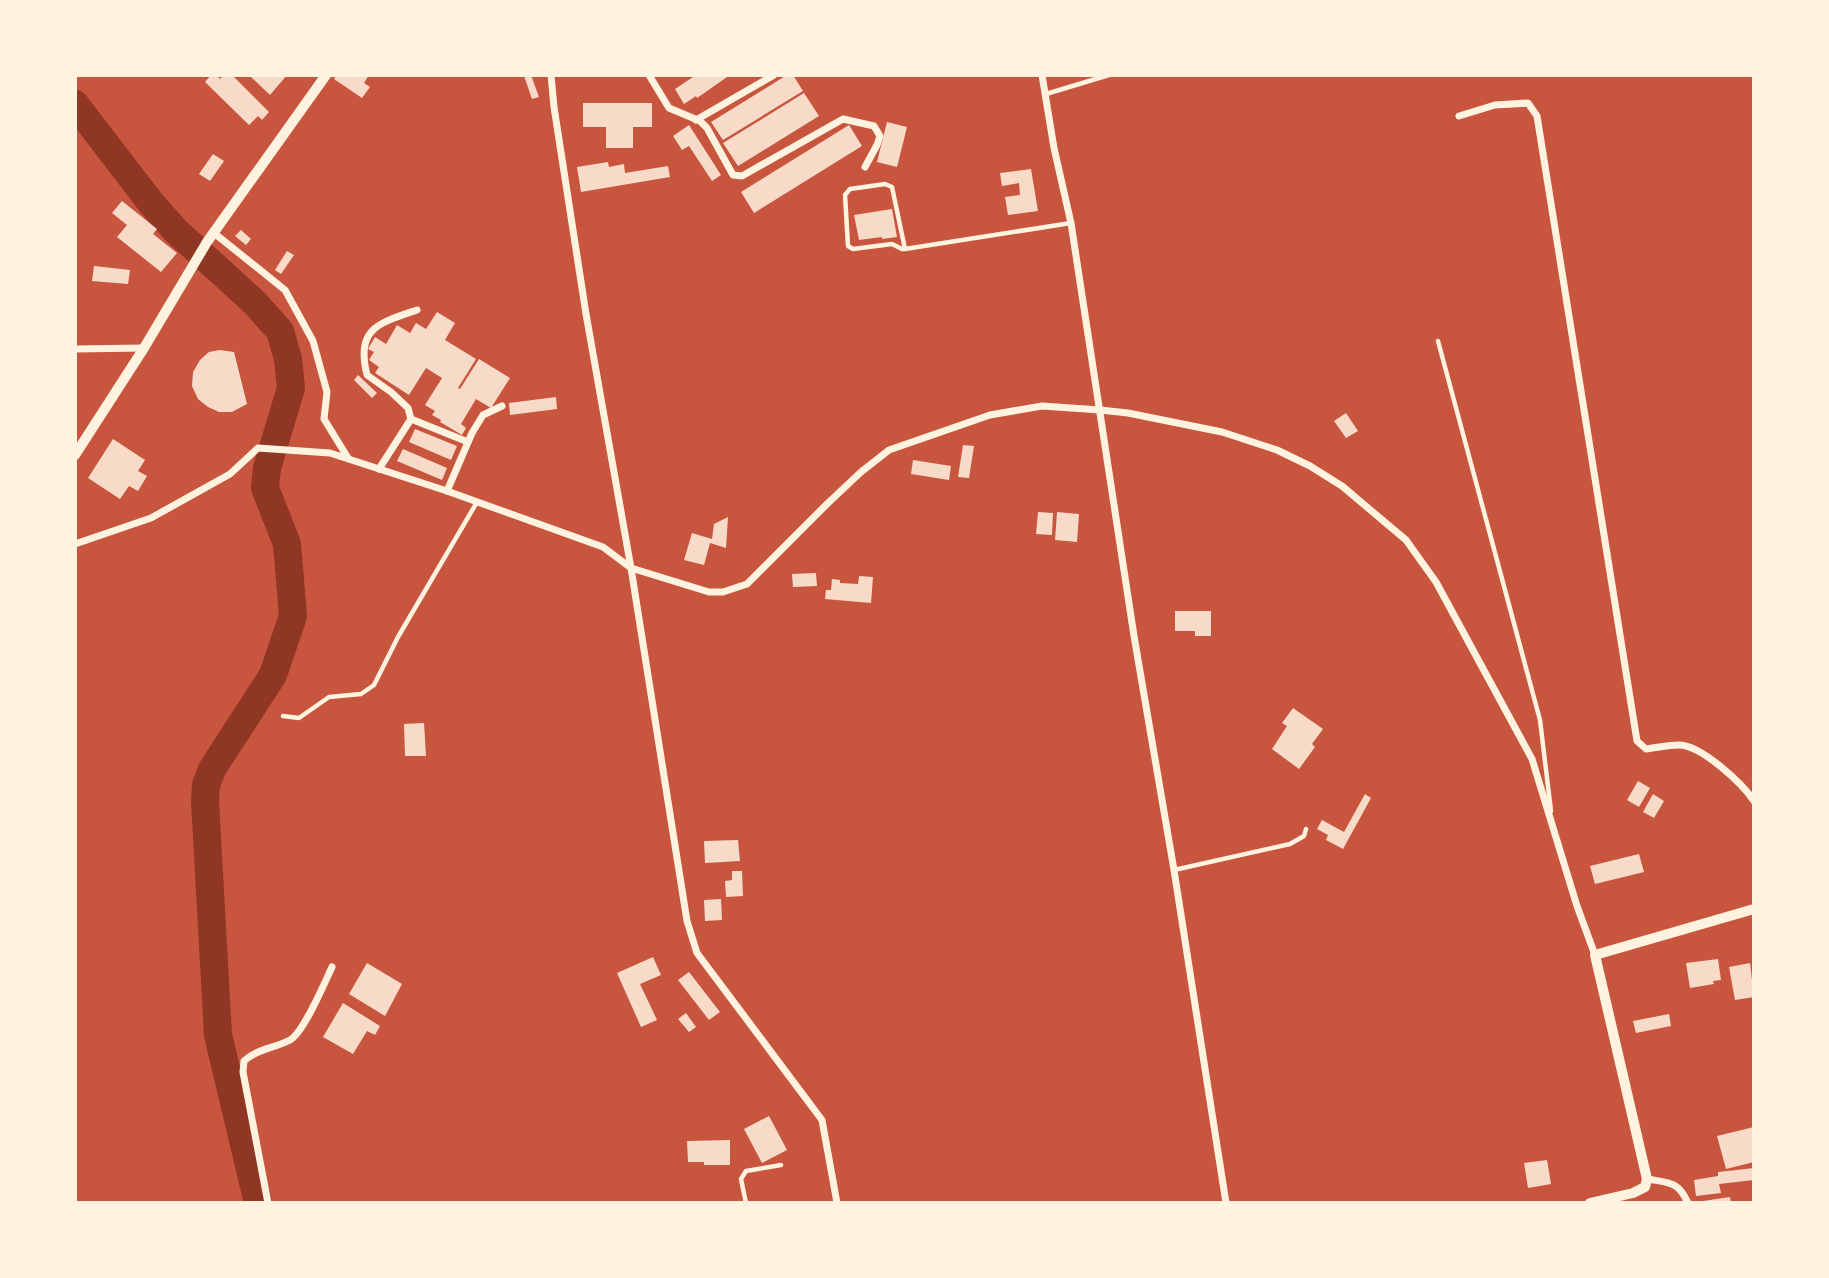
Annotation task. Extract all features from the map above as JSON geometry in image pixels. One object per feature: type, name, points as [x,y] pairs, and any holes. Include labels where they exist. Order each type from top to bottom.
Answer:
[{"type":"main road","points":[[75,455],[144,348],[210,237],[326,75]]},
{"type":"street","points":[[551,75],[584,300],[631,568],[687,921],[698,953],[822,1120],[837,1203]]},
{"type":"street","points":[[649,75],[669,108],[700,121],[707,128],[733,175],[742,176],[843,119],[874,126],[880,136],[865,167]]},
{"type":"street","points":[[696,120],[774,75]]},
{"type":"street","points":[[1042,75],[1070,223],[1133,636],[1174,870],[1226,1203]]},
{"type":"street","points":[[1459,117],[1495,105],[1528,103],[1537,116],[1637,741],[1646,749],[1680,745],[1693,748],[1720,767],[1749,793],[1754,801]]},
{"type":"street","points":[[210,237],[285,290],[313,341],[327,392],[324,419],[349,459]]},
{"type":"street","points":[[379,468],[411,419],[408,408],[367,375],[363,348],[368,335],[383,322],[417,310]]},
{"type":"street","points":[[75,349],[144,348]]},
{"type":"street","points":[[447,491],[483,415],[502,406]]},
{"type":"street","points":[[75,544],[151,517],[230,474],[258,448],[264,448],[330,453],[379,468],[603,547],[631,568],[709,592],[723,592],[747,584],[827,504],[889,450],[990,415],[1042,406],[1128,413],[1222,432],[1277,450],[1342,486],[1406,540],[1436,582],[1532,759],[1577,906],[1595,955],[1647,1179],[1644,1187],[1633,1193],[1590,1203]]},
{"type":"street","points":[[411,419],[468,442]]},
{"type":"street","points":[[1595,955],[1754,909]]},
{"type":"street","points":[[268,1203],[243,1072],[244,1061],[251,1054],[292,1039],[301,1029],[332,967]]},
{"type":"street","points":[[1647,1179],[1670,1183],[1681,1189],[1688,1203]]},
{"type":"lane","points":[[1046,94],[1110,75]]},
{"type":"lane","points":[[905,249],[892,187],[885,184],[850,189],[845,195],[848,246],[853,249],[892,244],[905,249],[1070,223]]},
{"type":"lane","points":[[1438,341],[1540,720],[1552,826]]},
{"type":"lane","points":[[283,716],[299,718],[329,697],[361,694],[374,685],[398,637],[477,502]]},
{"type":"lane","points":[[1174,870],[1290,844],[1304,836],[1306,830]]},
{"type":"lane","points":[[746,1203],[741,1179],[746,1171],[781,1165]]},
{"type":"building","points":[[211,75],[220,79],[224,75],[232,75],[269,112],[262,120],[258,116],[249,125],[205,82]]},
{"type":"building","points":[[249,75],[287,75],[270,95]]},
{"type":"building","points":[[337,75],[369,75],[364,83],[370,87],[362,98],[334,79]]},
{"type":"building","points":[[531,75],[539,97],[532,99],[524,76]]},
{"type":"building","points":[[696,75],[730,75],[684,104],[675,89]]},
{"type":"building","points":[[787,75],[793,75],[803,91],[723,140],[711,122]]},
{"type":"building","points":[[804,93],[819,116],[738,166],[723,143]]},
{"type":"building","points":[[583,103],[652,103],[652,127],[633,127],[633,148],[606,148],[606,127],[583,127]]},
{"type":"building","points":[[887,122],[907,127],[897,167],[877,162]]},
{"type":"building","points":[[689,125],[721,175],[712,181],[689,146],[682,150],[673,136]]},
{"type":"building","points":[[849,125],[862,146],[754,213],[741,192]]},
{"type":"building","points":[[213,154],[224,161],[210,181],[199,174]]},
{"type":"building","points":[[608,162],[609,167],[624,164],[625,173],[668,166],[670,177],[581,192],[577,167]]},
{"type":"building","points":[[1031,169],[1038,211],[1008,215],[1005,197],[1020,195],[1019,183],[1002,186],[1000,173]]},
{"type":"building","points":[[122,201],[157,229],[153,234],[177,253],[161,272],[117,237],[127,225],[112,213]]},
{"type":"building","points":[[892,209],[897,237],[859,240],[854,215]]},
{"type":"building","points":[[241,230],[251,239],[246,245],[235,236]]},
{"type":"building","points":[[287,251],[294,255],[281,274],[275,270]]},
{"type":"building","points":[[94,266],[130,270],[128,284],[92,281]]},
{"type":"building","points":[[437,312],[455,323],[445,340],[476,359],[458,388],[460,389],[479,359],[510,378],[491,408],[476,399],[461,424],[466,428],[462,435],[440,422],[441,420],[432,415],[435,411],[425,405],[442,378],[426,368],[409,395],[375,373],[379,367],[369,360],[374,352],[368,349],[375,337],[386,344],[397,325],[410,333],[416,323],[426,329]]},
{"type":"building","points":[[209,352],[234,352],[247,404],[232,412],[219,412],[208,407],[198,399],[192,386],[193,372],[200,360]]},
{"type":"building","points":[[358,375],[377,393],[372,398],[354,380]]},
{"type":"building","points":[[556,397],[557,409],[510,415],[509,403]]},
{"type":"building","points":[[1346,413],[1358,431],[1346,438],[1334,421]]},
{"type":"building","points":[[415,429],[457,446],[451,460],[409,442]]},
{"type":"building","points":[[113,439],[145,460],[138,471],[147,476],[138,491],[129,486],[120,499],[88,478]]},
{"type":"building","points":[[963,445],[974,446],[969,478],[958,477]]},
{"type":"building","points":[[403,449],[447,468],[442,480],[397,461]]},
{"type":"building","points":[[913,460],[951,466],[949,480],[911,474]]},
{"type":"building","points":[[1038,512],[1053,513],[1052,535],[1036,534]]},
{"type":"building","points":[[1057,512],[1079,514],[1077,542],[1055,540]]},
{"type":"building","points":[[728,517],[726,548],[710,543],[704,565],[684,560],[692,533],[712,539],[714,524]]},
{"type":"building","points":[[816,573],[817,586],[793,587],[792,574]]},
{"type":"building","points":[[859,576],[873,577],[871,603],[825,599],[826,590],[831,590],[832,579],[840,580],[840,583],[858,584]]},
{"type":"building","points":[[1175,611],[1211,611],[1211,636],[1195,636],[1195,631],[1175,631]]},
{"type":"building","points":[[1293,708],[1323,729],[1312,744],[1315,747],[1299,769],[1272,749],[1287,726],[1282,723]]},
{"type":"building","points":[[424,723],[426,756],[405,756],[404,724]]},
{"type":"building","points":[[1638,781],[1650,788],[1639,807],[1627,800]]},
{"type":"building","points":[[1365,794],[1371,798],[1343,849],[1326,840],[1328,835],[1317,829],[1322,820],[1344,832]]},
{"type":"building","points":[[1653,794],[1664,801],[1654,818],[1643,812]]},
{"type":"building","points":[[738,840],[740,861],[705,863],[704,841]]},
{"type":"building","points":[[1639,854],[1644,872],[1595,884],[1590,866]]},
{"type":"building","points":[[732,871],[742,871],[743,896],[726,897],[725,881],[732,880]]},
{"type":"building","points":[[721,899],[722,920],[705,921],[704,900]]},
{"type":"building","points":[[653,957],[661,975],[640,984],[657,1020],[641,1027],[617,973]]},
{"type":"building","points":[[1718,959],[1721,980],[1713,981],[1714,984],[1690,988],[1686,963]]},
{"type":"building","points":[[367,963],[402,984],[385,1016],[349,994]]},
{"type":"building","points":[[1750,963],[1754,997],[1735,1000],[1729,967]]},
{"type":"building","points":[[689,972],[720,1012],[709,1020],[678,980]]},
{"type":"building","points":[[343,1003],[380,1026],[375,1035],[367,1031],[353,1054],[323,1037]]},
{"type":"building","points":[[686,1013],[696,1027],[689,1032],[678,1019]]},
{"type":"building","points":[[1669,1014],[1671,1026],[1636,1033],[1633,1021]]},
{"type":"building","points":[[769,1116],[787,1150],[762,1163],[744,1129]]},
{"type":"building","points":[[1754,1127],[1754,1162],[1726,1169],[1717,1136]]},
{"type":"building","points":[[730,1140],[730,1165],[688,1162],[687,1141]]},
{"type":"building","points":[[1547,1160],[1551,1184],[1528,1188],[1524,1163]]},
{"type":"building","points":[[1754,1168],[1754,1180],[1719,1184],[1721,1193],[1696,1196],[1694,1180],[1718,1176],[1718,1172]]},
{"type":"building","points":[[1730,1197],[1731,1203],[1703,1203],[1703,1201]]},
{"type":"waterway","points":[[75,104],[151,203],[176,231],[254,302],[280,331],[288,359],[291,388],[267,468],[265,488],[287,544],[293,616],[273,675],[212,769],[206,785],[205,801],[218,1035],[258,1203]]}]
